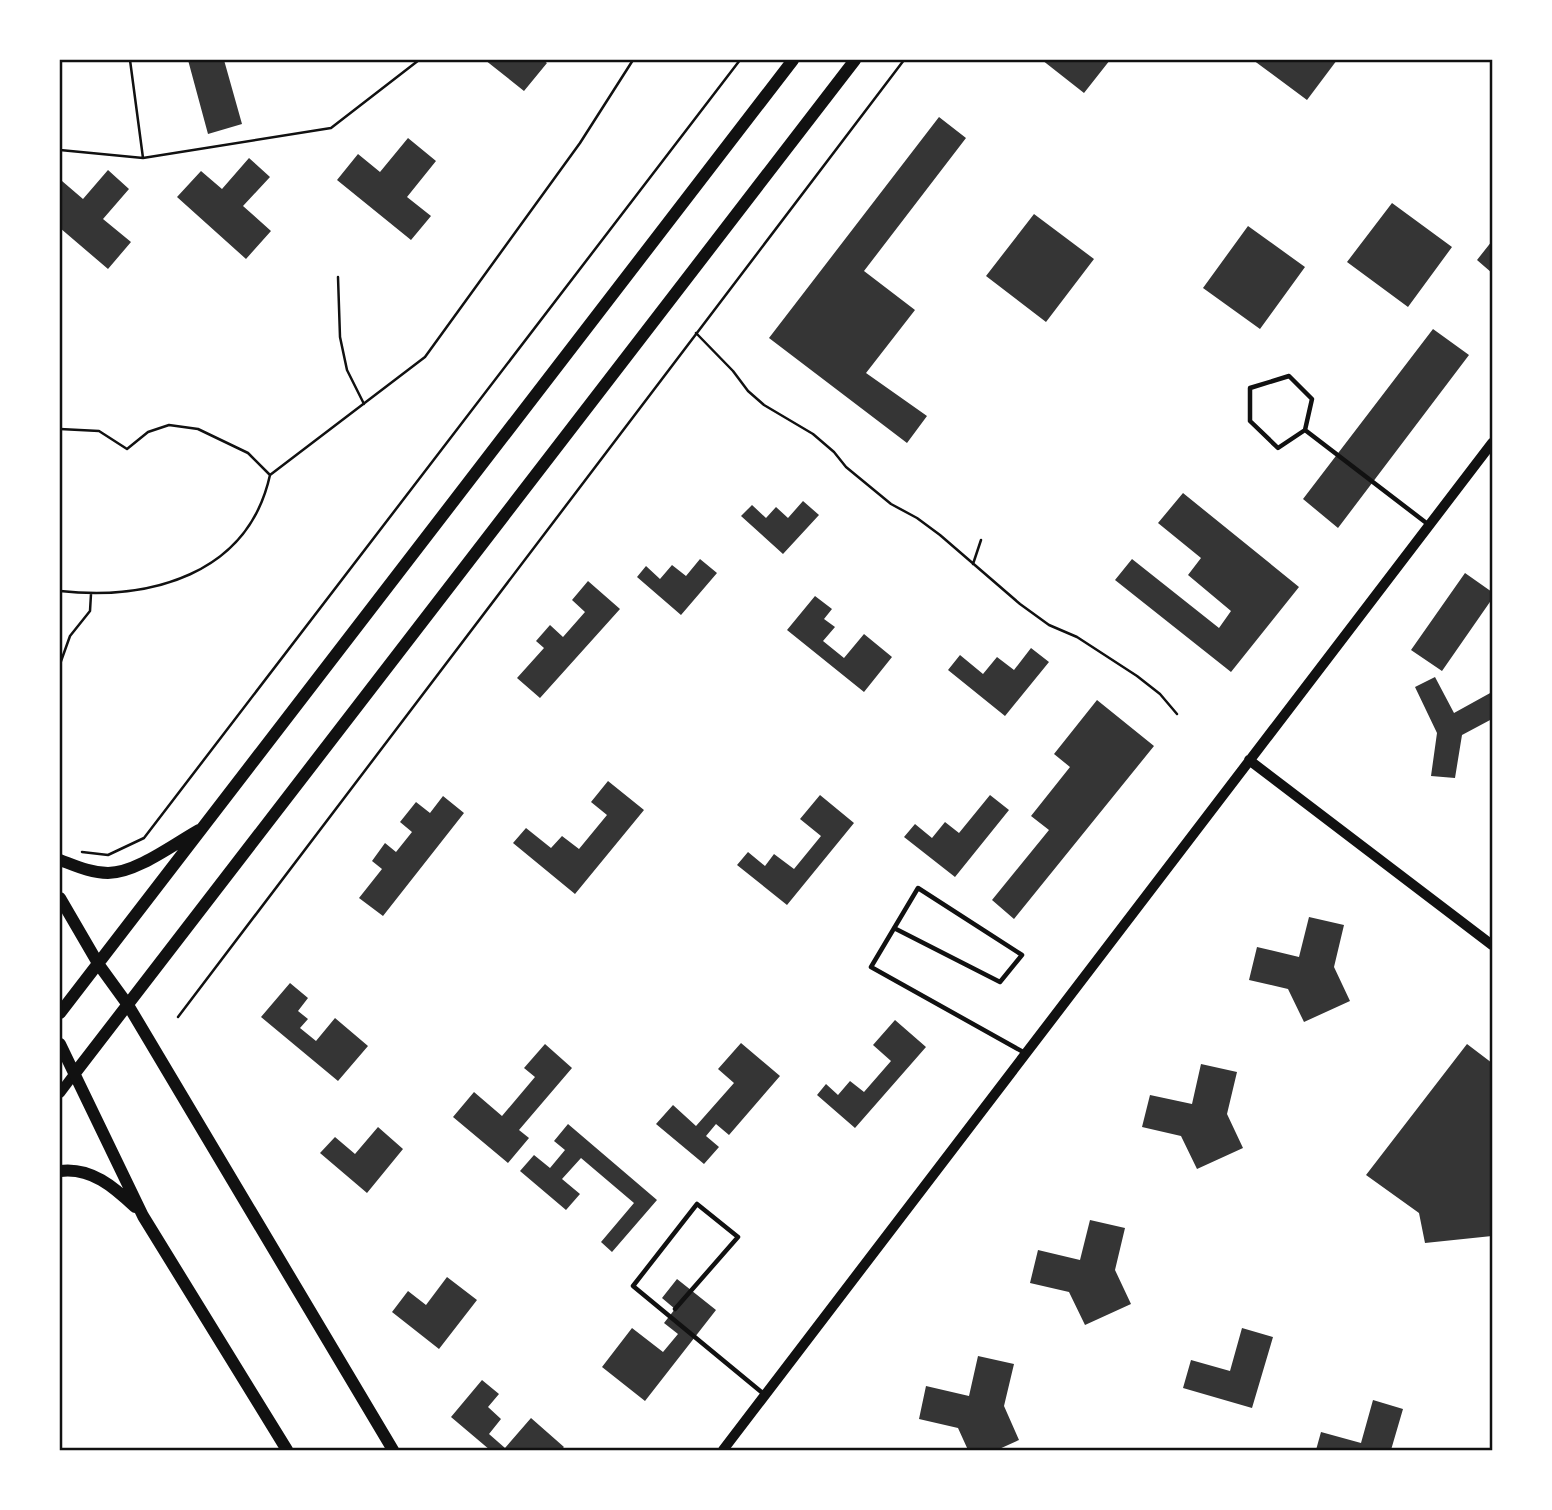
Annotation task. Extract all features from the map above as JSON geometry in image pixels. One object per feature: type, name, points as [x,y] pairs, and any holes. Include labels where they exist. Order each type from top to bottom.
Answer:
[{"type":"main road","points":[[60,1013],[793,60]]},
{"type":"main road","points":[[75,1073],[855,60]]},
{"type":"main road","points":[[60,860],[87,871],[111,873],[133,868],[205,826]]},
{"type":"main road","points":[[60,898],[99,965],[128,1004],[393,1451]]},
{"type":"main road","points":[[60,1044],[143,1216],[287,1451]]},
{"type":"main road","points":[[60,1171],[90,1174],[114,1186],[143,1216]]},
{"type":"street","points":[[723,1451],[1493,443]]},
{"type":"street","points":[[1249,760],[1493,945]]},
{"type":"street","points":[[60,1093],[75,1073]]},
{"type":"lane","points":[[1289,376],[1312,399],[1305,430],[1278,448],[1250,421],[1250,388],[1289,376]]},
{"type":"lane","points":[[1305,430],[1429,525]]},
{"type":"lane","points":[[894,928],[1000,982],[1022,955],[918,888],[894,928],[871,967],[1026,1054]]},
{"type":"lane","points":[[675,1309],[738,1237],[697,1204],[633,1286],[765,1395]]},
{"type":"path","points":[[130,60],[143,158]]},
{"type":"path","points":[[60,150],[143,158],[331,128],[419,60]]},
{"type":"path","points":[[60,591],[91,594],[134,592],[182,580],[224,554],[246,529],[265,500],[270,475],[425,357],[580,143],[633,60]]},
{"type":"path","points":[[80,851],[108,855],[144,838],[740,60]]},
{"type":"path","points":[[178,1017],[904,60]]},
{"type":"path","points":[[338,277],[340,337],[347,370],[364,404]]},
{"type":"path","points":[[696,333],[764,405],[813,434],[834,452],[846,467],[891,504],[917,518],[1020,604],[1049,625],[1077,638],[1137,676],[1160,694],[1177,714]]},
{"type":"path","points":[[60,429],[99,431],[127,449],[148,432],[169,425],[198,429],[248,453],[270,475]]},
{"type":"path","points":[[973,564],[981,540]]},
{"type":"path","points":[[60,664],[70,636],[90,611],[91,594]]},
{"type":"building","points":[[188,60],[224,60],[242,124],[208,134]]},
{"type":"building","points":[[485,60],[543,60],[547,63],[524,91]]},
{"type":"building","points":[[1042,60],[1110,60],[1084,93]]},
{"type":"building","points":[[1253,60],[1337,60],[1307,100]]},
{"type":"building","points":[[939,117],[966,138],[864,271],[915,310],[866,373],[927,416],[907,443],[769,338]]},
{"type":"building","points":[[408,138],[436,161],[407,197],[431,216],[411,240],[337,180],[358,154],[380,172]]},
{"type":"building","points":[[249,158],[270,177],[243,206],[271,231],[246,259],[177,197],[201,171],[222,189]]},
{"type":"building","points":[[108,170],[129,189],[103,219],[131,242],[108,269],[60,228],[60,184],[62,181],[83,199]]},
{"type":"building","points":[[1392,203],[1452,247],[1408,307],[1347,262]]},
{"type":"building","points":[[1034,214],[1094,259],[1046,322],[986,276]]},
{"type":"building","points":[[1248,226],[1305,267],[1260,329],[1203,288]]},
{"type":"building","points":[[1492,241],[1492,273],[1477,260]]},
{"type":"building","points":[[1433,329],[1469,355],[1338,528],[1303,499]]},
{"type":"building","points":[[1183,493],[1299,587],[1231,672],[1115,580],[1132,559],[1219,628],[1231,611],[1188,575],[1201,558],[1158,523]]},
{"type":"building","points":[[803,501],[819,515],[783,554],[741,516],[752,505],[766,518],[776,507],[788,518]]},
{"type":"building","points":[[700,559],[717,573],[681,615],[637,577],[646,566],[660,579],[672,565],[686,576]]},
{"type":"building","points":[[1465,573],[1492,592],[1492,599],[1442,671],[1411,650]]},
{"type":"building","points":[[588,581],[620,609],[540,698],[517,678],[544,648],[536,641],[550,625],[563,637],[585,612],[572,600]]},
{"type":"building","points":[[815,596],[832,609],[824,619],[835,627],[823,641],[844,658],[864,634],[892,657],[864,692],[787,630]]},
{"type":"building","points":[[1031,648],[1049,662],[1005,716],[948,670],[960,655],[983,674],[997,657],[1014,670]]},
{"type":"building","points":[[1435,677],[1454,713],[1492,692],[1492,719],[1462,735],[1455,778],[1431,776],[1437,733],[1415,687]]},
{"type":"building","points":[[1097,700],[1154,746],[1014,919],[992,900],[1049,830],[1031,816],[1070,767],[1054,754]]},
{"type":"building","points":[[608,781],[644,810],[575,894],[513,843],[526,828],[551,848],[562,836],[579,849],[607,815],[591,802]]},
{"type":"building","points":[[820,795],[854,823],[787,905],[737,865],[748,852],[765,866],[774,854],[794,869],[821,836],[800,819]]},
{"type":"building","points":[[990,795],[1009,810],[955,877],[904,837],[915,824],[932,838],[945,822],[959,833]]},
{"type":"building","points":[[443,796],[464,813],[383,916],[359,898],[382,869],[372,861],[385,843],[396,852],[412,832],[400,822],[416,802],[430,813]]},
{"type":"building","points":[[1309,917],[1344,925],[1334,967],[1350,1001],[1304,1022],[1288,989],[1249,980],[1257,947],[1299,957]]},
{"type":"building","points":[[290,983],[308,998],[298,1011],[308,1019],[300,1028],[316,1041],[335,1018],[368,1046],[338,1081],[261,1017]]},
{"type":"building","points":[[895,1020],[926,1047],[855,1128],[817,1095],[826,1084],[838,1095],[850,1081],[864,1092],[891,1061],[873,1045]]},
{"type":"building","points":[[741,1043],[780,1076],[729,1135],[716,1124],[706,1136],[719,1147],[704,1164],[656,1124],[673,1105],[696,1126],[734,1083],[718,1069]]},
{"type":"building","points":[[545,1044],[572,1068],[519,1130],[529,1138],[508,1163],[453,1117],[474,1092],[502,1116],[535,1077],[524,1068]]},
{"type":"building","points":[[1467,1044],[1492,1063],[1492,1236],[1425,1243],[1419,1213],[1366,1175]]},
{"type":"building","points":[[1201,1064],[1237,1072],[1227,1114],[1243,1148],[1197,1169],[1181,1136],[1142,1127],[1150,1095],[1192,1104]]},
{"type":"building","points":[[568,1124],[657,1200],[612,1252],[601,1242],[634,1203],[581,1158],[562,1179],[580,1194],[566,1210],[520,1171],[534,1155],[550,1168],[565,1150],[554,1141]]},
{"type":"building","points":[[378,1127],[403,1149],[367,1193],[320,1153],[335,1137],[355,1154]]},
{"type":"building","points":[[1090,1220],[1125,1228],[1115,1270],[1131,1304],[1085,1325],[1069,1292],[1030,1283],[1038,1250],[1080,1260]]},
{"type":"building","points":[[447,1277],[477,1300],[439,1349],[392,1312],[408,1291],[426,1305]]},
{"type":"building","points":[[677,1279],[716,1310],[645,1401],[602,1367],[632,1328],[663,1352],[678,1334],[664,1323],[675,1309],[662,1298]]},
{"type":"building","points":[[1242,1328],[1273,1337],[1252,1408],[1183,1388],[1191,1360],[1230,1371]]},
{"type":"building","points":[[978,1356],[1014,1364],[1004,1406],[1019,1440],[997,1450],[968,1450],[958,1428],[919,1419],[926,1386],[969,1396]]},
{"type":"building","points":[[482,1380],[499,1394],[488,1407],[501,1419],[489,1434],[505,1448],[531,1418],[564,1447],[561,1450],[490,1450],[451,1417]]},
{"type":"building","points":[[1373,1400],[1403,1409],[1391,1450],[1316,1450],[1321,1432],[1361,1443]]}]
